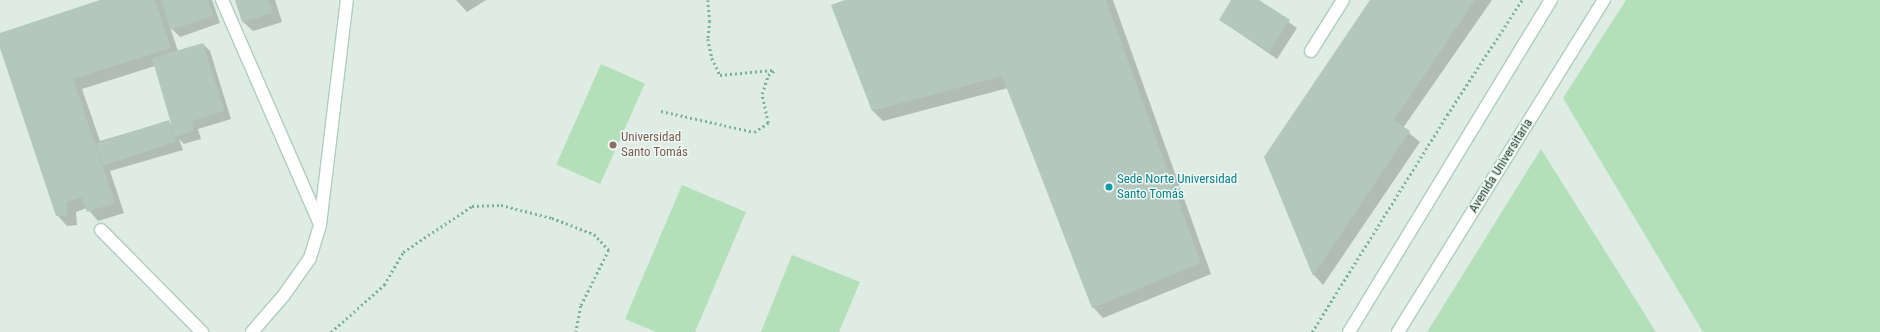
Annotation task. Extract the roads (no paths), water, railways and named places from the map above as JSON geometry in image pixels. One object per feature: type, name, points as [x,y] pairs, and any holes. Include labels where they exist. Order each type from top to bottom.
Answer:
[{"type":"main road","points":[[222,0],[320,225]]},
{"type":"main road","points":[[252,332],[284,295],[310,258],[320,225],[347,0]]},
{"type":"main road","points":[[1311,51],[1343,0]]},
{"type":"main road","points":[[1349,332],[1550,0]]},
{"type":"main road","name":"Avenida Universitaria","points":[[1398,332],[1604,0]]},
{"type":"main road","points":[[101,230],[202,332]]},
{"type":"place","name":"Universidad Santo Tomás","points":[[613,145]]},
{"type":"place","name":"Sede Norte Universidad Santo Tomás","points":[[1109,187]]}]
